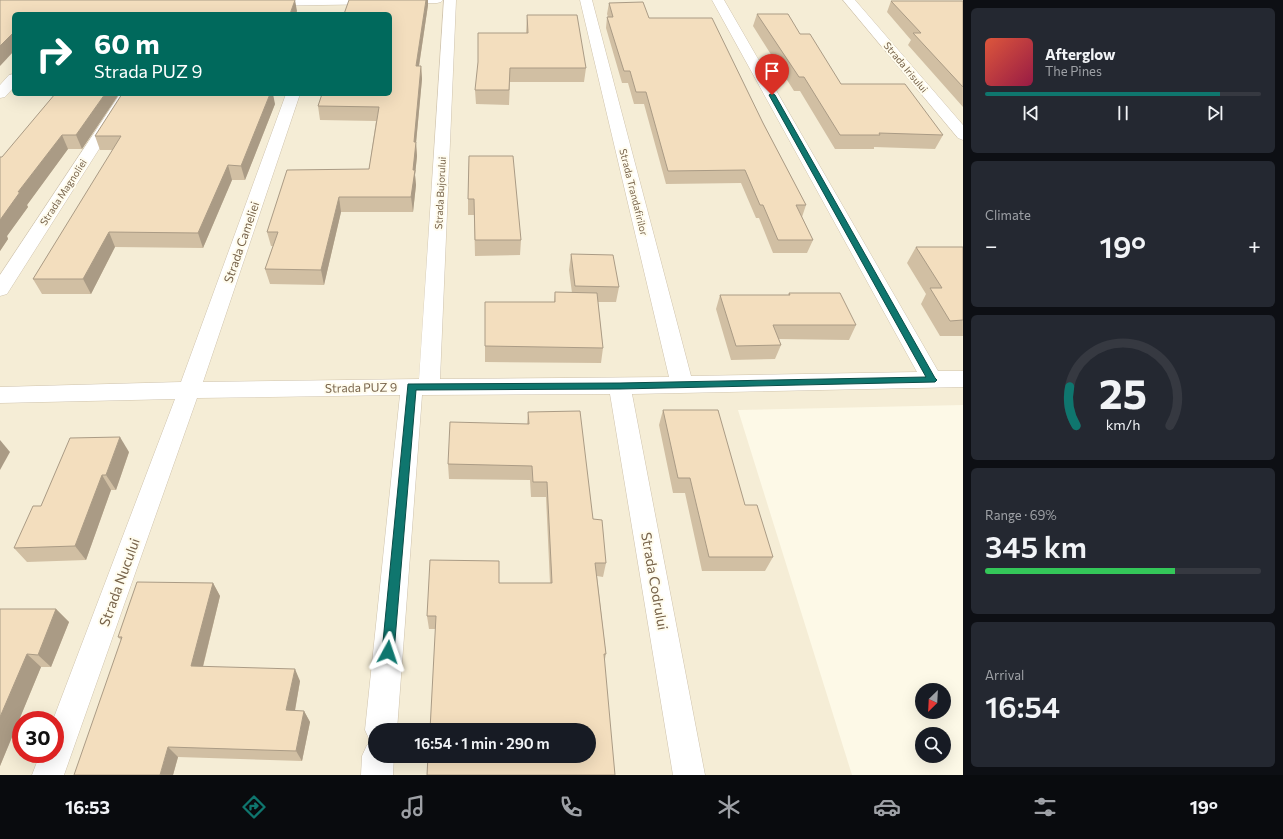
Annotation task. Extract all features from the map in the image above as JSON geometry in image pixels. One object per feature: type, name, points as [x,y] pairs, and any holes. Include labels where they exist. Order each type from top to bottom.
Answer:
[{"type":"street","points":[[255,2],[437,0]]},
{"type":"street","name":"Strada Bujorului","points":[[382,723],[420,387],[450,0]]},
{"type":"street","name":"Strada Trandafirilor","points":[[586,0],[682,384]]},
{"type":"street","points":[[718,0],[932,380]]},
{"type":"street","name":"Strada Irisului","points":[[849,0],[963,135]]},
{"type":"street","points":[[322,12],[325,2]]},
{"type":"street","points":[[0,94],[12,80]]},
{"type":"street","name":"Strada Magnoliei","points":[[0,290],[126,96]]},
{"type":"street","name":"Strada Cameliei","points":[[189,390],[292,96]]},
{"type":"street","name":"Strada PUZ 9","points":[[0,396],[189,390],[620,386],[963,380]]},
{"type":"street","name":"Strada Codrului","points":[[620,386],[689,775]]},
{"type":"street","name":"Strada Nucului","points":[[48,775],[189,390]]},
{"type":"street","points":[[377,775],[378,763]]},
{"type":"shaded area","points":[[0,0],[963,0],[963,405],[738,410],[852,775],[0,775]]},
{"type":"building","points":[[0,0],[295,0],[291,12],[12,12],[12,34],[0,46]]},
{"type":"building","points":[[349,0],[426,0],[416,66],[421,66],[414,142],[416,142],[413,170],[415,170],[411,197],[339,197],[321,270],[265,269],[278,232],[267,232],[287,170],[369,169],[379,107],[318,106],[321,96],[392,96],[392,12],[345,12]]},
{"type":"building","points":[[891,1],[963,1],[963,87],[913,33],[921,33]]},
{"type":"building","points":[[643,2],[649,18],[712,18],[763,123],[806,205],[796,205],[813,240],[778,240],[763,205],[760,205],[745,170],[668,171],[646,92],[636,92],[630,71],[624,71],[607,17],[613,17],[609,3]]},
{"type":"building","points":[[757,14],[788,14],[800,34],[810,34],[841,84],[905,84],[943,135],[879,133],[880,135],[840,135],[804,77],[799,77]]},
{"type":"building","points":[[527,15],[577,15],[586,68],[510,68],[509,90],[475,90],[478,62],[478,33],[528,33]]},
{"type":"building","points":[[53,96],[104,96],[76,135],[62,135],[18,192],[20,192],[0,220],[0,157],[2,157]]},
{"type":"building","points":[[121,96],[269,96],[241,166],[228,165],[198,233],[109,232],[83,279],[33,279],[121,136],[95,136]]},
{"type":"building","points":[[469,156],[513,156],[521,240],[475,240],[474,199],[468,199]]},
{"type":"building","points":[[916,247],[963,247],[963,320],[950,321],[930,288],[942,288]]},
{"type":"building","points":[[571,254],[613,255],[619,287],[575,286]]},
{"type":"building","points":[[555,292],[597,293],[603,348],[485,346],[485,302],[555,302]]},
{"type":"building","points":[[789,293],[840,293],[856,325],[773,325],[781,345],[736,346],[720,295],[790,295]]},
{"type":"building","points":[[663,410],[718,410],[745,505],[757,505],[773,557],[709,557],[690,478],[678,478]]},
{"type":"building","points":[[580,411],[593,519],[602,520],[606,563],[595,563],[606,654],[604,654],[615,775],[427,775],[428,763],[596,763],[596,723],[430,723],[436,616],[427,616],[430,560],[499,561],[499,583],[552,583],[547,482],[533,482],[532,466],[448,464],[450,422],[529,424],[528,412]]},
{"type":"building","points":[[120,437],[106,475],[102,475],[75,546],[14,548],[33,506],[41,506],[70,438]]},
{"type":"building","points":[[137,582],[213,583],[191,666],[295,669],[286,710],[304,711],[296,751],[168,747],[160,775],[74,775],[122,637],[118,637]]},
{"type":"building","points":[[0,609],[56,609],[38,655],[27,654],[0,717]]},
{"type":"route","points":[[388,652],[412,387],[620,386],[932,380],[772,95]]}]
